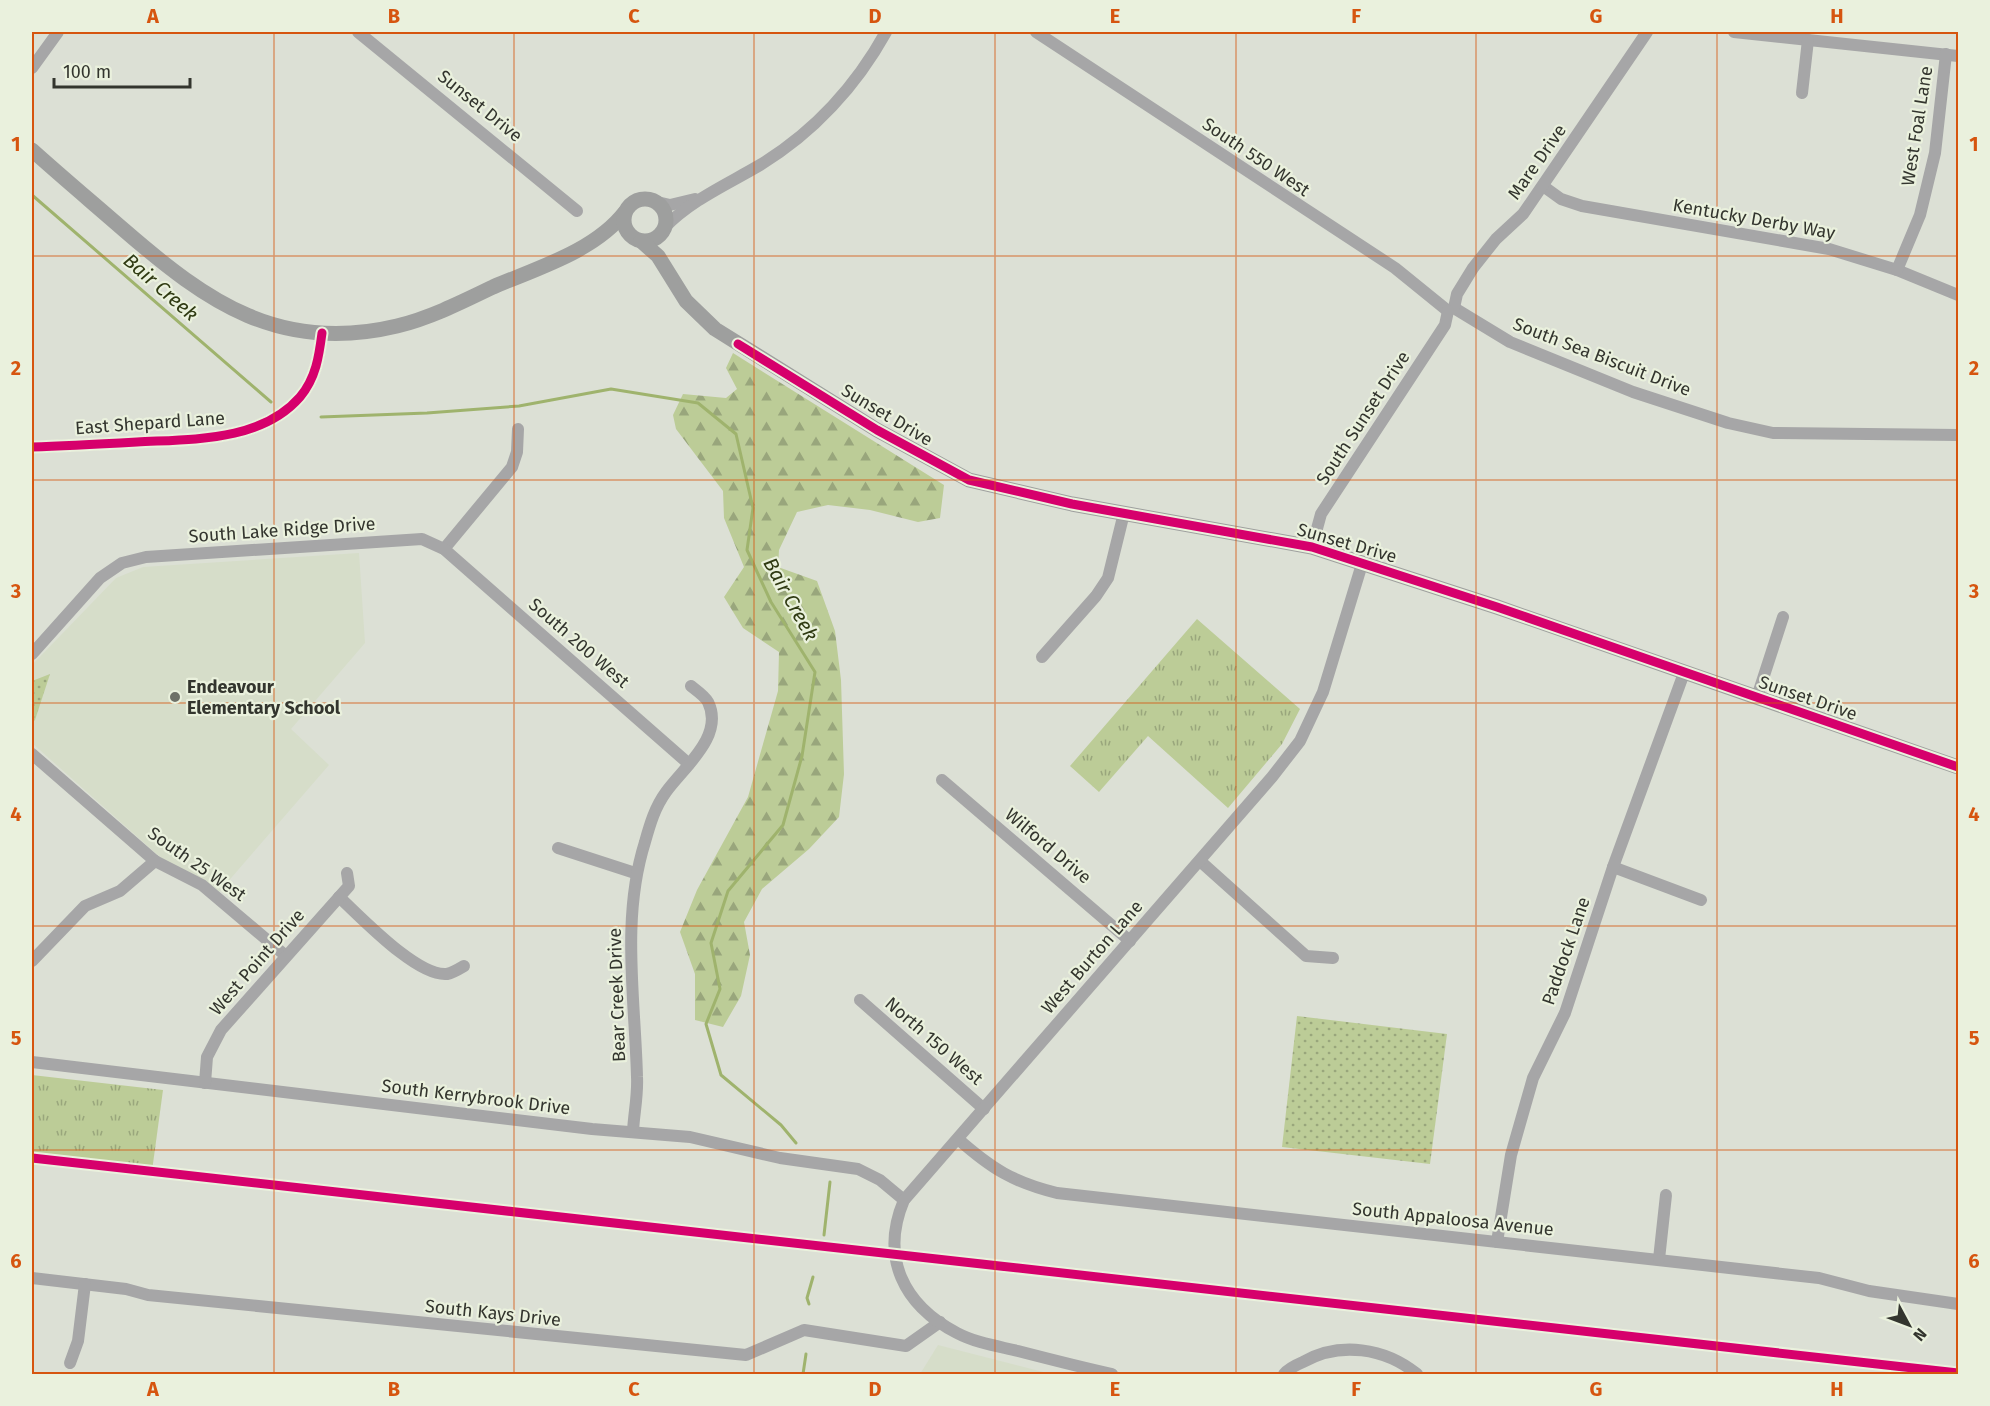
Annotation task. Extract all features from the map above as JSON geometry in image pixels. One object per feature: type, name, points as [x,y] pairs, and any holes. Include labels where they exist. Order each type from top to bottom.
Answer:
[{"type":"main road","points":[[32,150],[168,268],[210,298],[264,322],[322,333],[366,332],[415,321],[574,251],[607,231],[640,200],[653,201],[664,212],[662,231],[669,274]]},
{"type":"main road","points":[[626,212],[625,228],[639,240]]},
{"type":"main road","points":[[574,251],[619,238],[652,240],[662,231]]},
{"type":"main road","name":"Sunset Drive","points":[[639,240],[658,256],[693,310],[738,344],[877,430],[969,480],[1124,513],[1312,547],[1497,607],[1959,767]]},
{"type":"street","points":[[32,68],[57,32]]},
{"type":"street","name":"Sunset Drive","points":[[358,32],[577,211]]},
{"type":"street","points":[[662,231],[674,217],[702,197],[761,165],[807,131],[852,83],[885,32]]},
{"type":"street","name":"South 550 West","points":[[1036,32],[1395,268],[1451,310]]},
{"type":"street","name":"Mare Drive","points":[[1451,310],[1457,294],[1473,268],[1496,239],[1523,214],[1647,32]]},
{"type":"street","points":[[1734,32],[1952,55]]},
{"type":"street","points":[[1802,93],[1808,40]]},
{"type":"street","name":"West Foal Lane","points":[[1897,270],[1920,215],[1935,153],[1952,55]]},
{"type":"street","name":"Kentucky Derby Way","points":[[1543,186],[1561,199],[1582,206],[1829,249],[1897,270],[1959,295]]},
{"type":"street","points":[[653,201],[670,205],[702,197]]},
{"type":"street","name":"South Sea Biscuit Drive","points":[[1451,310],[1510,342],[1633,392],[1728,423],[1773,433],[1959,435]]},
{"type":"street","name":"South Sunset Drive","points":[[1312,547],[1321,514],[1445,325],[1451,310]]},
{"type":"street","name":"East Shepard Lane","points":[[32,447],[205,438],[255,426],[287,409],[306,390],[318,363],[322,333]]},
{"type":"street","points":[[444,549],[512,467],[517,452],[518,429]]},
{"type":"street","points":[[1042,657],[1096,596],[1108,578],[1124,513]]},
{"type":"street","name":"South Lake Ridge Drive","points":[[32,654],[99,578],[122,562],[146,557],[422,539],[444,549]]},
{"type":"street","name":"South 200 West","points":[[444,549],[689,764]]},
{"type":"street","name":"West Burton Lane","points":[[1112,1374],[977,1341],[940,1322],[914,1297],[899,1275],[893,1254],[895,1223],[904,1200],[1200,861],[1300,741],[1323,693],[1362,564]]},
{"type":"street","points":[[1756,697],[1783,617]]},
{"type":"street","name":"Paddock Lane","points":[[1497,1242],[1511,1155],[1533,1078],[1564,1013],[1613,867],[1684,673]]},
{"type":"street","name":"Bear Creek Drive","points":[[633,1131],[637,1079],[630,958],[635,873],[652,816],[665,792],[701,750],[711,717],[708,701],[691,686]]},
{"type":"street","name":"South 25 West","points":[[32,753],[155,861],[202,885],[286,957]]},
{"type":"street","name":"Wilford Drive","points":[[942,780],[1130,940]]},
{"type":"street","points":[[558,848],[635,873]]},
{"type":"street","points":[[32,961],[85,906],[120,891],[144,873],[155,861]]},
{"type":"street","points":[[1200,861],[1306,956],[1333,958]]},
{"type":"street","points":[[1613,867],[1701,900]]},
{"type":"street","name":"West Point Drive","points":[[205,1083],[207,1057],[221,1030],[348,886],[347,873]]},
{"type":"street","points":[[339,897],[409,958],[429,971],[447,974],[464,966]]},
{"type":"street","name":"North 150 West","points":[[860,1000],[984,1109]]},
{"type":"street","name":"South Kerrybrook Drive","points":[[32,1062],[592,1129],[690,1137],[780,1158],[858,1169],[880,1180],[904,1200]]},
{"type":"street","name":"South Appaloosa Avenue","points":[[958,1139],[991,1168],[1025,1185],[1057,1193],[1819,1278],[1869,1291],[1959,1304]]},
{"type":"street","points":[[1659,1259],[1666,1195]]},
{"type":"street","name":"South Kays Drive","points":[[32,1278],[126,1289],[148,1295],[746,1355],[804,1330],[906,1346],[940,1322]]},
{"type":"street","points":[[70,1363],[78,1341],[84,1284]]},
{"type":"street","points":[[1284,1374],[1309,1358],[1331,1351],[1356,1350],[1380,1353],[1403,1363],[1417,1374]]},
{"type":"shaded area","name":"Endeavour Elementary School","points":[[359,553],[365,643],[291,729],[329,765],[219,892],[170,866],[32,743],[32,665],[116,578],[143,567]]},
{"type":"shaded area","points":[[938,1345],[1051,1374],[920,1374]]},
{"type":"green space","points":[[733,353],[944,485],[940,518],[918,522],[870,510],[828,505],[797,512],[779,550],[778,567],[817,581],[835,631],[841,680],[844,774],[839,817],[809,849],[762,889],[744,922],[750,955],[741,996],[723,1027],[695,1020],[695,974],[680,932],[697,890],[748,797],[778,691],[779,652],[743,628],[724,597],[744,567],[724,518],[723,491],[676,429],[673,415],[683,394],[726,398],[737,389],[726,368]]},
{"type":"green space","points":[[1197,619],[1300,709],[1282,744],[1228,808],[1148,736],[1099,792],[1070,766]]},
{"type":"green space","points":[[50,674],[35,720],[34,721],[32,681]]},
{"type":"green space","points":[[1297,1016],[1447,1034],[1430,1164],[1282,1147]]},
{"type":"green space","points":[[32,1075],[163,1090],[152,1171],[32,1158]]},
{"type":"waterway","name":"Bair Creek","points":[[32,195],[271,402]]},
{"type":"waterway","name":"Bair Creek","points":[[321,417],[427,413],[519,406],[611,389],[698,403],[736,434],[753,508],[747,550],[771,602],[815,672],[802,756],[783,825],[728,891],[711,943],[720,989],[706,1024],[721,1075],[781,1125],[796,1143]]},
{"type":"waterway","name":"Bair Creek","points":[[824,1235],[830,1182]]},
{"type":"waterway","name":"Bair Creek","points":[[809,1304],[807,1298],[813,1277]]},
{"type":"waterway","name":"Bair Creek","points":[[803,1374],[806,1354]]},
{"type":"cycle path","points":[[32,447],[202,438],[246,430],[266,423],[284,412],[300,397],[310,382],[320,350],[322,333]]},
{"type":"cycle path","points":[[738,344],[877,430],[969,480],[1072,504],[1312,547],[1497,607],[1958,767]]},
{"type":"cycle path","points":[[32,1158],[1958,1373]]},
{"type":"place","name":"Endeavour Elementary School","points":[[175,697]]}]
